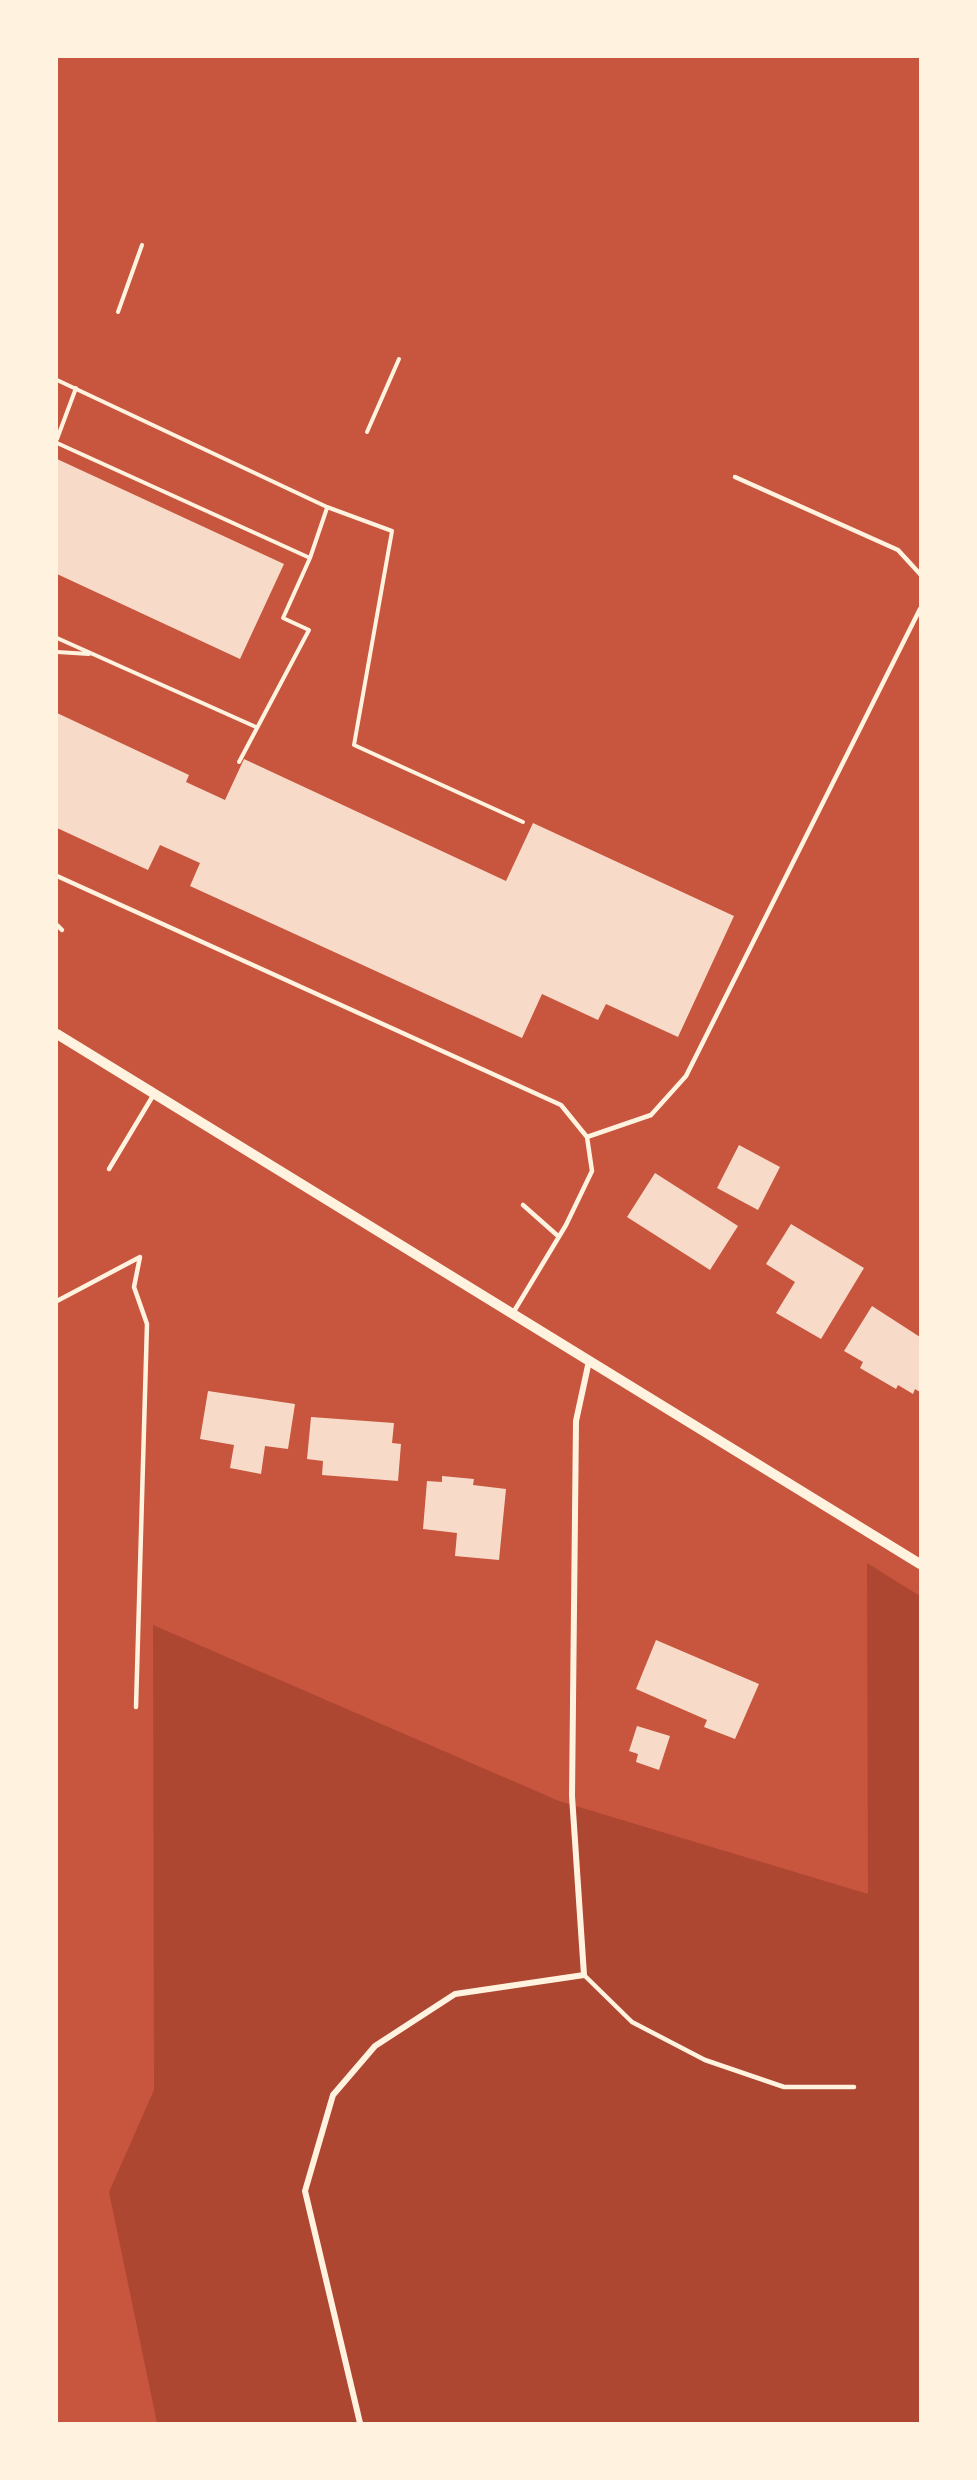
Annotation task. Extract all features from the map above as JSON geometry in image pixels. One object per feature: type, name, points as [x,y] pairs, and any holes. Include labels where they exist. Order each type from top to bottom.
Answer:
[{"type":"street","points":[[57,1034],[920,1564]]},
{"type":"street","points":[[360,2423],[304,2191],[333,2095],[375,2046],[455,1994],[584,1975],[572,1773],[576,1421],[589,1361]]},
{"type":"lane","points":[[735,477],[898,550],[920,574]]},
{"type":"lane","points":[[587,1137],[651,1115],[686,1076],[920,609]]},
{"type":"lane","points":[[57,876],[561,1105],[587,1137],[592,1171],[513,1314]]},
{"type":"lane","points":[[57,925],[62,930]]},
{"type":"lane","points":[[109,1169],[154,1094]]},
{"type":"lane","points":[[523,1205],[558,1236]]},
{"type":"lane","points":[[57,1301],[140,1257],[134,1287],[147,1324],[136,1707]]},
{"type":"lane","points":[[584,1975],[632,2022],[705,2060],[784,2087],[854,2087]]},
{"type":"path","points":[[118,312],[142,245]]},
{"type":"path","points":[[367,432],[399,359]]},
{"type":"path","points":[[57,380],[327,507],[392,531],[354,745],[523,822]]},
{"type":"path","points":[[57,439],[76,388]]},
{"type":"path","points":[[57,443],[310,558]]},
{"type":"path","points":[[238,762],[309,630],[283,618],[310,558],[327,507]]},
{"type":"path","points":[[57,638],[256,728]]},
{"type":"path","points":[[57,652],[93,654]]},
{"type":"shaded area","points":[[867,1563],[920,1596],[920,2423],[157,2423],[109,2192],[154,2090],[153,1625],[559,1801],[868,1894]]},
{"type":"building","points":[[57,459],[284,564],[240,659],[57,574]]},
{"type":"building","points":[[57,713],[189,775],[186,782],[225,800],[244,759],[506,881],[533,823],[734,916],[678,1037],[606,1004],[598,1020],[542,994],[522,1038],[190,886],[200,863],[160,845],[148,870],[57,828]]},
{"type":"building","points":[[739,1145],[780,1167],[758,1210],[717,1188]]},
{"type":"building","points":[[655,1173],[738,1226],[710,1270],[627,1217]]},
{"type":"building","points":[[791,1224],[864,1268],[821,1339],[776,1313],[795,1282],[766,1264]]},
{"type":"building","points":[[872,1306],[920,1337],[920,1392],[915,1389],[913,1394],[898,1385],[896,1389],[860,1368],[863,1362],[844,1351]]},
{"type":"building","points":[[208,1391],[295,1404],[288,1449],[265,1446],[261,1474],[230,1468],[234,1445],[200,1439]]},
{"type":"building","points":[[311,1417],[394,1423],[392,1443],[401,1444],[398,1481],[322,1475],[323,1461],[307,1459]]},
{"type":"building","points":[[442,1476],[474,1479],[473,1485],[506,1489],[499,1560],[455,1556],[457,1533],[423,1529],[427,1481],[442,1482]]},
{"type":"building","points":[[656,1640],[759,1684],[735,1739],[704,1727],[707,1720],[636,1689]]},
{"type":"building","points":[[637,1726],[670,1736],[659,1770],[636,1762],[638,1754],[629,1751]]}]
